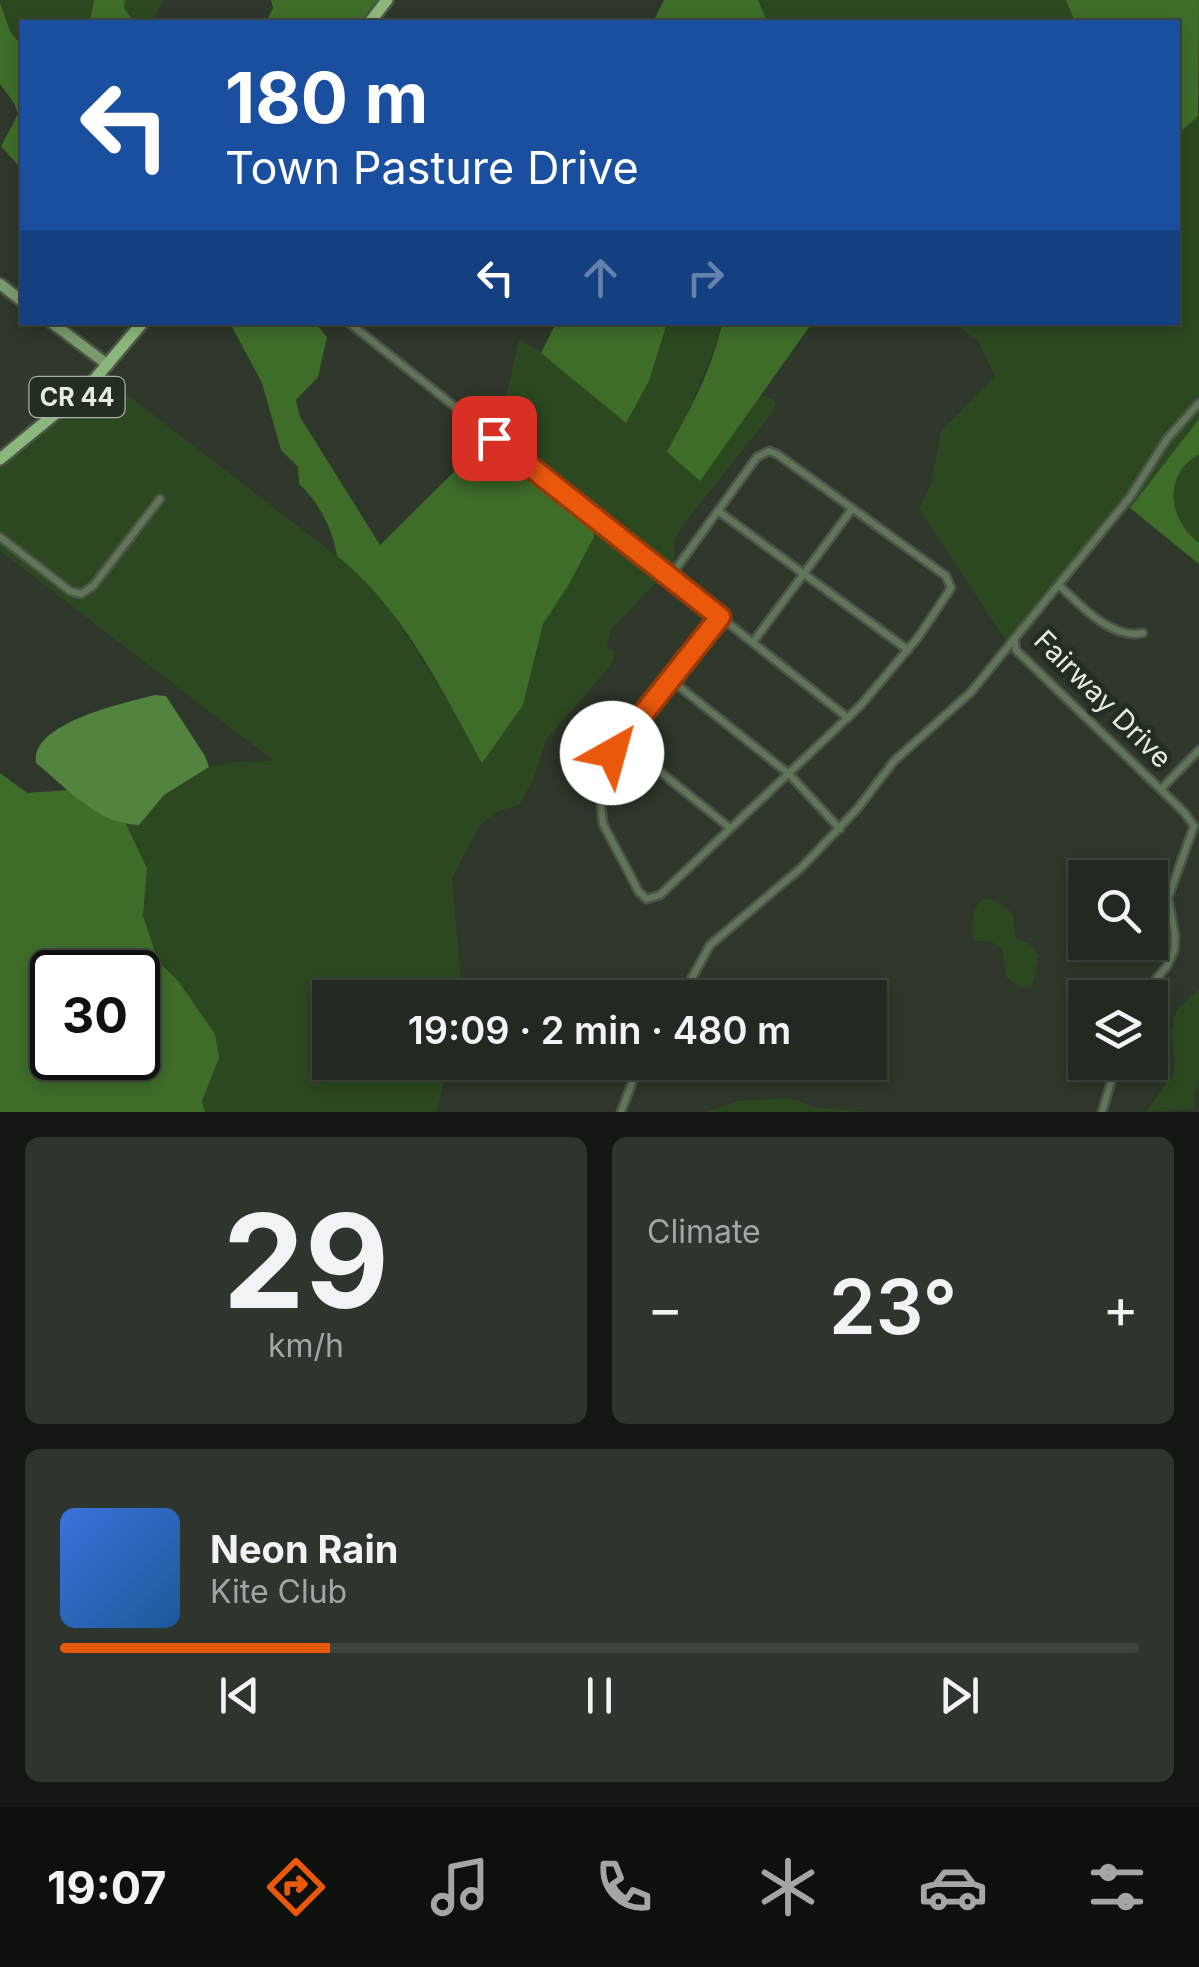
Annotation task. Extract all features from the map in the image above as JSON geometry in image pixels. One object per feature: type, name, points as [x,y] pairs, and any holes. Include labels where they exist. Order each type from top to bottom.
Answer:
[{"type":"main road","name":"CR 44","points":[[0,460],[66,407],[141,325]]},
{"type":"street","points":[[0,284],[20,299]]},
{"type":"street","points":[[55,325],[108,365]]},
{"type":"street","points":[[352,325],[848,718]]},
{"type":"street","points":[[691,980],[710,945],[802,867],[840,829],[894,761],[960,703],[1015,641],[1130,498],[1166,439],[1199,403]]},
{"type":"street","points":[[670,577],[758,456],[769,451],[950,582],[949,597],[848,718],[658,897],[650,899],[642,896],[606,830],[600,809],[604,773],[622,741],[720,617]]},
{"type":"street","points":[[0,538],[70,591],[81,594],[94,586],[160,499]]},
{"type":"street","points":[[753,642],[852,509]]},
{"type":"street","points":[[718,511],[908,650]]},
{"type":"street","points":[[1060,586],[1111,627],[1131,636],[1143,633]]},
{"type":"street","name":"Fairway Drive","points":[[1015,641],[1016,650],[1193,823],[1194,832],[1168,898],[1174,951],[1155,980]]},
{"type":"street","points":[[670,680],[789,774],[840,829]]},
{"type":"street","points":[[622,741],[731,828]]},
{"type":"street","points":[[1160,790],[1199,750]]},
{"type":"street","points":[[621,1112],[633,1080]]},
{"type":"street","points":[[1102,1112],[1112,1080]]},
{"type":"shaded area","points":[[0,0],[94,0],[90,20],[20,20],[20,44],[10,31]]},
{"type":"shaded area","points":[[94,0],[125,0],[124,8],[133,20],[90,20]]},
{"type":"shaded area","points":[[125,0],[163,0],[153,20],[133,20],[124,8]]},
{"type":"shaded area","points":[[271,0],[382,0],[367,20],[267,20],[273,8]]},
{"type":"shaded area","points":[[664,0],[758,0],[766,20],[654,20]]},
{"type":"shaded area","points":[[758,0],[1066,0],[1074,20],[766,20]]},
{"type":"shaded area","points":[[1066,0],[1199,0],[1198,116],[1180,132],[1180,20],[1074,20]]},
{"type":"shaded area","points":[[0,2],[10,31],[20,44],[20,168],[1,146],[18,114],[0,84]]},
{"type":"shaded area","points":[[1199,113],[1199,419],[1130,508],[1010,647],[919,508],[931,485],[941,431],[995,376],[978,341],[956,325],[1180,325],[1180,132]]},
{"type":"shaded area","points":[[231,325],[317,325],[327,337],[318,377],[296,400],[300,417],[380,545],[470,456],[475,430],[481,426],[510,441],[597,514],[594,537],[543,624],[523,705],[482,763],[401,625],[361,577],[337,556],[324,517],[299,484],[298,467],[281,450],[262,383]]},
{"type":"shaded area","points":[[555,325],[666,325],[649,381],[626,423],[541,353]]},
{"type":"shaded area","points":[[666,325],[721,325],[675,456],[700,480],[760,395],[776,404],[683,525],[675,540],[674,565],[611,629],[607,647],[615,653],[612,664],[546,740],[534,778],[519,805],[499,811],[480,825],[452,878],[461,980],[312,980],[312,1080],[444,1080],[437,1112],[205,1112],[202,1101],[219,1058],[199,1010],[160,963],[160,950],[154,950],[143,916],[147,868],[126,824],[139,825],[164,795],[209,767],[274,761],[0,551],[0,464],[69,410],[103,376],[359,573],[387,605],[482,762],[523,705],[543,624],[594,537],[597,515],[498,434],[519,339],[542,353],[626,423],[649,381]]},
{"type":"shaded area","points":[[722,325],[811,325],[700,481],[667,452]]},
{"type":"shaded area","points":[[1199,419],[1199,454],[1179,474],[1174,498],[1181,522],[1199,543],[1199,564],[1130,508]]},
{"type":"shaded area","points":[[1199,454],[1199,543],[1181,522],[1174,498],[1179,474]]},
{"type":"shaded area","points":[[155,695],[166,696],[209,767],[164,795],[139,825],[96,812],[36,763],[38,749],[63,726],[102,709]]},
{"type":"shaded area","points":[[0,773],[27,793],[69,790],[83,803],[126,824],[147,868],[143,916],[154,950],[30,950],[30,1080],[160,1080],[160,963],[178,981],[215,1034],[219,1058],[202,1101],[205,1112],[0,1112]]},
{"type":"shaded area","points":[[984,898],[998,902],[1013,914],[1016,939],[1029,943],[1039,955],[1032,987],[1020,987],[1007,978],[1002,948],[989,941],[973,941],[974,911]]},
{"type":"shaded area","points":[[1199,989],[1199,1083],[1194,1095],[1195,1109],[1146,1112],[1174,1073],[1171,1036],[1176,1011]]},
{"type":"shaded area","points":[[790,1098],[818,1108],[873,1112],[706,1112],[738,1101]]},
{"type":"route","points":[[494,438],[720,617],[612,753]]}]
